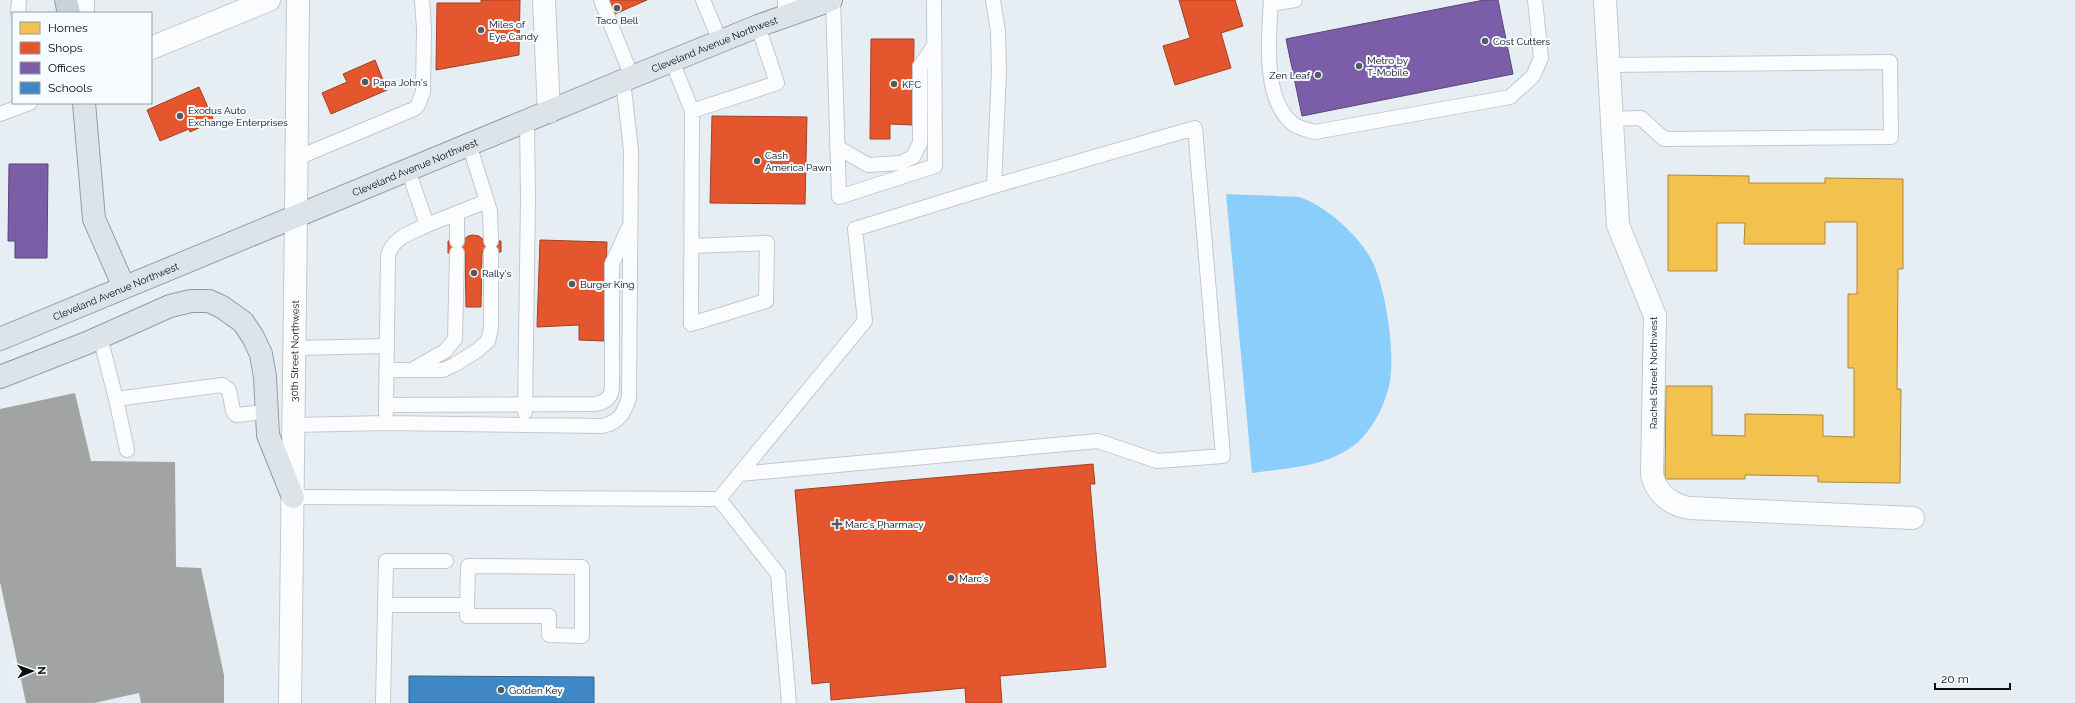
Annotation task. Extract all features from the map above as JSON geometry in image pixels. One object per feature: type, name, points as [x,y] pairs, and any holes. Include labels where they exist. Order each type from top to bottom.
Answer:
[{"type":"highway","points":[[66,0],[69,12]]},
{"type":"main road","name":"Cleveland Avenue Northwest","points":[[0,339],[527,120],[758,26],[789,7],[832,0]]},
{"type":"main road","points":[[84,104],[94,218],[124,287]]},
{"type":"main road","points":[[0,376],[100,337],[170,306],[190,301],[209,301],[222,306],[243,322],[256,342],[261,354],[265,377],[268,435],[293,497]]},
{"type":"street","points":[[83,0],[83,12]]},
{"type":"street","points":[[152,48],[270,0]]},
{"type":"street","name":"30th Street Northwest","points":[[290,703],[295,425],[298,0]]},
{"type":"street","points":[[544,0],[549,112]]},
{"type":"street","name":"Rachel Street Northwest","points":[[1605,0],[1618,225],[1655,316],[1652,475],[1656,488],[1671,502],[1689,508],[1913,518]]},
{"type":"lane","points":[[18,12],[19,0]]},
{"type":"lane","points":[[297,158],[414,109],[418,105],[422,92],[424,29],[422,0]]},
{"type":"lane","points":[[295,425],[608,424],[615,422],[622,415],[629,397],[631,150],[627,79],[601,0]]},
{"type":"lane","points":[[704,0],[720,41]]},
{"type":"lane","points":[[832,0],[839,197],[935,166],[934,0]]},
{"type":"lane","points":[[993,0],[998,25],[999,71],[994,186]]},
{"type":"lane","points":[[1295,0],[1271,2],[1269,51],[1276,101],[1292,124],[1315,132],[1510,97],[1533,76],[1541,58],[1535,0]]},
{"type":"lane","points":[[692,111],[778,83],[758,26]]},
{"type":"lane","points":[[837,147],[868,165],[900,163],[912,157],[920,143],[920,66],[934,46]]},
{"type":"lane","points":[[672,61],[692,111],[692,246],[692,324],[766,301],[767,243],[692,246]]},
{"type":"lane","points":[[1608,65],[1890,62],[1891,137],[1664,139],[1641,118],[1611,119]]},
{"type":"lane","points":[[0,114],[15,106],[25,104]]},
{"type":"lane","points":[[524,424],[528,199],[527,120]]},
{"type":"lane","points":[[719,499],[738,474],[865,321],[855,229],[994,186],[1195,128],[1223,456],[1157,461],[1098,441],[738,474]]},
{"type":"lane","points":[[386,370],[437,371],[448,368],[478,350],[488,341],[491,328],[492,246],[490,211],[469,144]]},
{"type":"lane","points":[[408,170],[427,226]]},
{"type":"lane","points":[[386,424],[387,263],[390,249],[399,238],[487,201]]},
{"type":"lane","points":[[412,370],[445,351],[455,339],[457,213]]},
{"type":"lane","points":[[386,405],[598,404],[606,401],[610,396],[612,389],[612,264],[630,222]]},
{"type":"lane","points":[[100,337],[127,450]]},
{"type":"lane","points":[[295,348],[386,346]]},
{"type":"lane","points":[[116,399],[222,384],[229,390],[233,411],[236,416],[267,412]]},
{"type":"lane","points":[[293,497],[719,499]]},
{"type":"lane","points":[[719,499],[778,574],[789,703]]},
{"type":"lane","points":[[383,703],[386,561],[446,561]]},
{"type":"lane","points":[[468,566],[582,567],[582,636],[549,635],[549,616],[467,616],[467,605],[468,566]]},
{"type":"lane","points":[[385,605],[467,605]]},
{"type":"water","points":[[1226,194],[1299,197],[1310,201],[1332,215],[1352,234],[1361,244],[1374,265],[1386,306],[1391,354],[1390,381],[1386,398],[1374,422],[1364,436],[1347,450],[1335,457],[1294,468],[1252,473]]},
{"type":"building: Homes","points":[[1668,175],[1749,176],[1749,183],[1825,183],[1825,178],[1903,179],[1903,269],[1898,269],[1897,389],[1901,389],[1900,483],[1818,482],[1818,476],[1745,475],[1745,479],[1665,479],[1666,386],[1712,386],[1712,435],[1745,436],[1745,414],[1823,415],[1823,436],[1854,437],[1854,368],[1848,368],[1848,294],[1857,294],[1857,222],[1825,222],[1825,244],[1744,244],[1745,223],[1717,223],[1717,271],[1668,271]]},
{"type":"building: Shops","points":[[481,0],[520,0],[519,55],[436,70],[437,3],[481,3]]},
{"type":"building: Shops","name":"Taco Bell","points":[[602,0],[647,0],[608,17]]},
{"type":"building: Shops","points":[[1179,0],[1235,0],[1243,26],[1221,33],[1231,68],[1175,85],[1163,46],[1190,38]]},
{"type":"building: Shops","points":[[871,39],[914,39],[913,125],[890,124],[890,139],[870,139]]},
{"type":"building: Shops","points":[[375,60],[387,90],[331,114],[322,93],[347,82],[343,74]]},
{"type":"building: Shops","name":"Exodus Auto Exchange Enterprises","points":[[199,87],[214,121],[190,132],[189,129],[160,141],[147,110]]},
{"type":"building: Shops","points":[[712,116],[807,117],[805,204],[710,203]]},
{"type":"building: Shops","name":"Rally's","points":[[468,236],[479,236],[485,241],[501,241],[501,252],[482,252],[481,307],[466,307],[465,253],[448,253],[448,241],[462,241]]},
{"type":"building: Shops","name":"Burger King","points":[[540,240],[607,242],[604,341],[579,340],[579,325],[537,327]]},
{"type":"building: Shops","name":"Marc's","points":[[1093,464],[1095,484],[1090,484],[1106,667],[1000,676],[1002,703],[966,703],[965,688],[831,700],[830,682],[812,684],[795,490]]},
{"type":"building: Offices","points":[[1484,0],[1498,0],[1513,74],[1302,116],[1286,39]]},
{"type":"building: Offices","points":[[9,164],[48,164],[47,258],[15,258],[15,241],[8,241]]},
{"type":"building: Schools","name":"Golden Key","points":[[409,676],[594,677],[594,703],[409,703]]},
{"type":"building: Other","points":[[75,393],[91,461],[175,462],[176,567],[201,568],[224,675],[224,703],[141,703],[139,693],[94,703],[26,703],[0,582],[0,409]]},
{"type":"place","name":"Taco Bell","points":[[617,8]]},
{"type":"place","name":"Miles of Eye Candy","points":[[481,30]]},
{"type":"place","name":"Cost Cutters","points":[[1485,41]]},
{"type":"place","name":"Metro by T-Mobile","points":[[1359,66]]},
{"type":"place","name":"Zen Leaf","points":[[1318,75]]},
{"type":"place","name":"Papa John's","points":[[365,82]]},
{"type":"place","name":"KFC","points":[[894,84]]},
{"type":"place","name":"Exodus Auto Exchange Enterprises","points":[[180,116]]},
{"type":"place","name":"Cash America Pawn","points":[[757,161]]},
{"type":"place","name":"Rally's","points":[[474,273]]},
{"type":"place","name":"Burger King","points":[[572,284]]},
{"type":"place","name":"Marc's Pharmacy","points":[[837,524]]},
{"type":"place","name":"Marc's","points":[[951,578]]},
{"type":"place","name":"Golden Key","points":[[501,690]]}]
